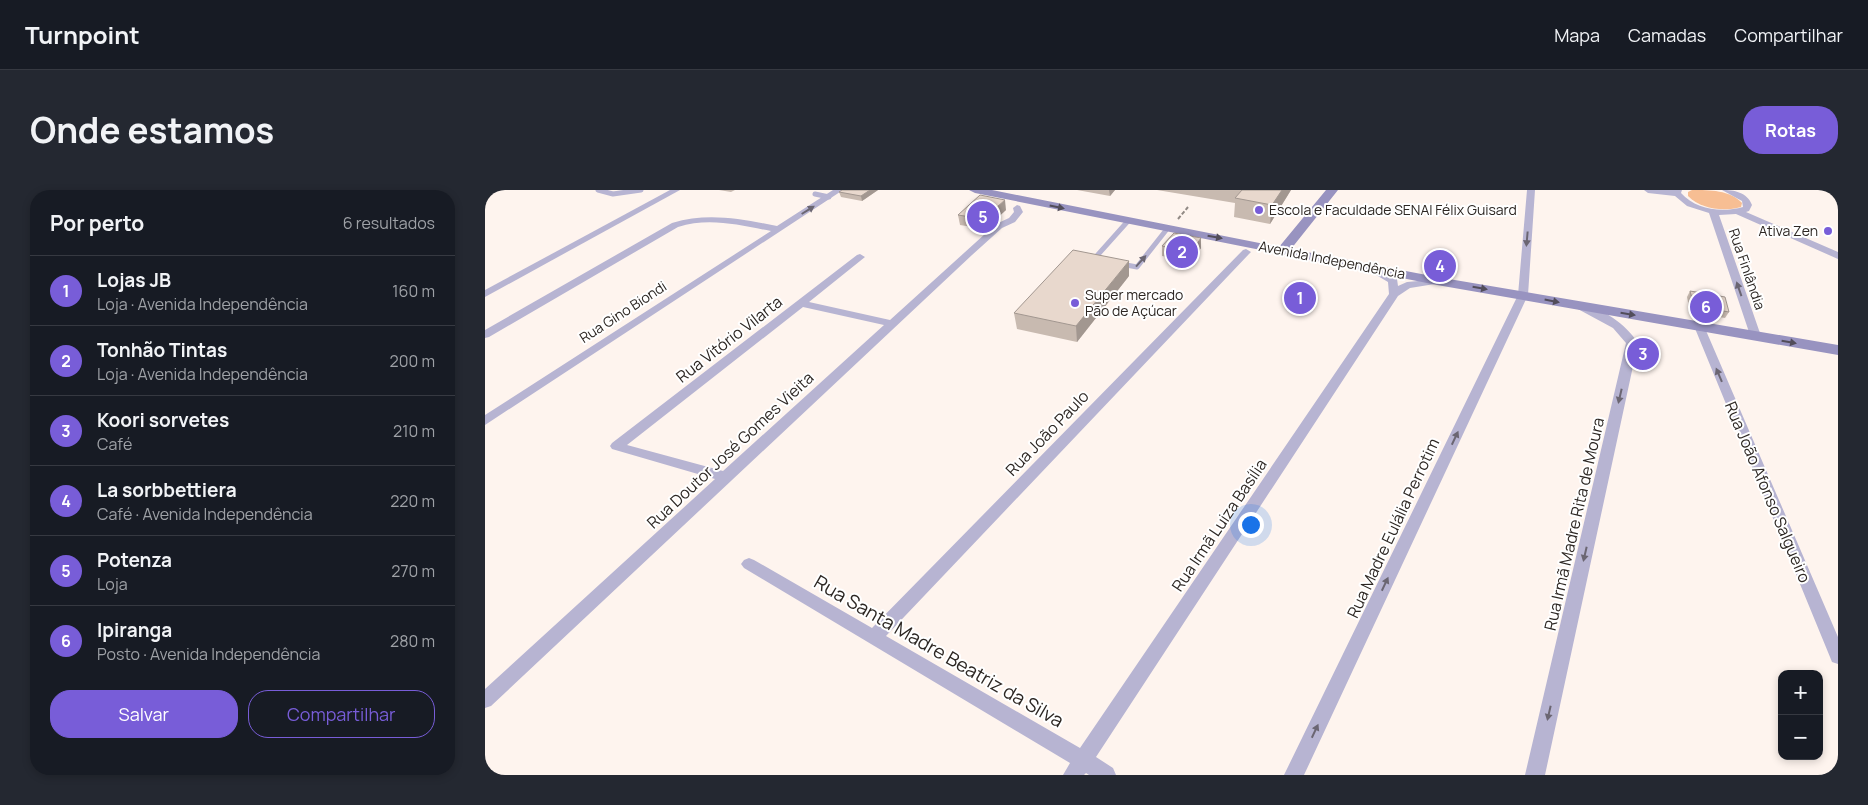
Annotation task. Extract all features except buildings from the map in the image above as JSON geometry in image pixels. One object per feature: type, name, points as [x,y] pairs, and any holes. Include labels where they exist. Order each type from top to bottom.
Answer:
[{"type":"main road","name":"Avenida Independência","points":[[975,190],[1022,204],[1128,221],[1437,281],[1837,351]]},
{"type":"main road","points":[[1276,249],[1320,190]]},
{"type":"main road","points":[[1276,249],[1332,190]]},
{"type":"street","points":[[485,294],[675,190]]},
{"type":"street","name":"Rua Gino Biondi","points":[[485,421],[777,229],[818,195],[839,190]]},
{"type":"street","points":[[1523,295],[1531,190]]},
{"type":"street","points":[[1648,190],[1678,192],[1690,204],[1713,211],[1739,212],[1838,256]]},
{"type":"street","points":[[1734,191],[1746,200],[1748,206],[1739,212]]},
{"type":"street","name":"Rua Doutor José Gomes Vieita","points":[[485,700],[999,226],[1012,220],[1019,212],[1022,204]]},
{"type":"street","name":"Rua Finlândia","points":[[1713,211],[1755,336]]},
{"type":"street","points":[[763,226],[778,217]]},
{"type":"street","points":[[485,335],[675,225],[690,219],[708,218],[777,229]]},
{"type":"street","name":"Rua João Paulo","points":[[873,638],[1246,252]]},
{"type":"street","name":"Rua Vitório Vilarta","points":[[726,477],[617,446],[860,257]]},
{"type":"street","points":[[1369,268],[1393,281],[1394,294]]},
{"type":"street","points":[[1394,294],[1407,285],[1437,281]]},
{"type":"street","name":"Rua Irmã Luiza Basília","points":[[1073,775],[1394,294]]},
{"type":"street","name":"Rua Madre Eulália Perrotim","points":[[1294,775],[1523,295]]},
{"type":"street","points":[[801,303],[892,324]]},
{"type":"street","name":"Rua Irmã Madre Rita de Moura","points":[[1535,775],[1632,343],[1628,335],[1602,317],[1580,306]]},
{"type":"street","name":"Rua João Afonso Salgueiro","points":[[1699,326],[1832,631],[1838,657]]},
{"type":"street","name":"Rua Santa Madre Beatriz da Silva","points":[[749,564],[1106,775]]},
{"type":"lane","points":[[598,190],[610,195],[627,194],[641,190]]},
{"type":"lane","points":[[1103,261],[1094,259],[1128,221]]},
{"type":"lane","points":[[1111,262],[1137,267],[1167,229]]},
{"type":"shaded area","points":[[1692,190],[1713,191],[1732,195],[1742,203],[1741,207],[1720,209],[1706,207],[1688,196],[1688,192]]},
{"type":"place","name":"Escola e Faculdade SENAI Félix Guisard","points":[[1259,210]]},
{"type":"place","name":"Potenza","points":[[983,217]]},
{"type":"place","name":"Ativa Zen","points":[[1828,231]]},
{"type":"place","name":"Tonhão Tintas","points":[[1182,252]]},
{"type":"place","name":"La sorbbettiera","points":[[1440,266]]},
{"type":"place","name":"Lojas JB","points":[[1300,298]]},
{"type":"place","name":"Super mercado Pão de Açúcar","points":[[1075,303]]},
{"type":"place","name":"Ipiranga","points":[[1706,307]]},
{"type":"place","name":"Koori sorvetes","points":[[1643,354]]}]
